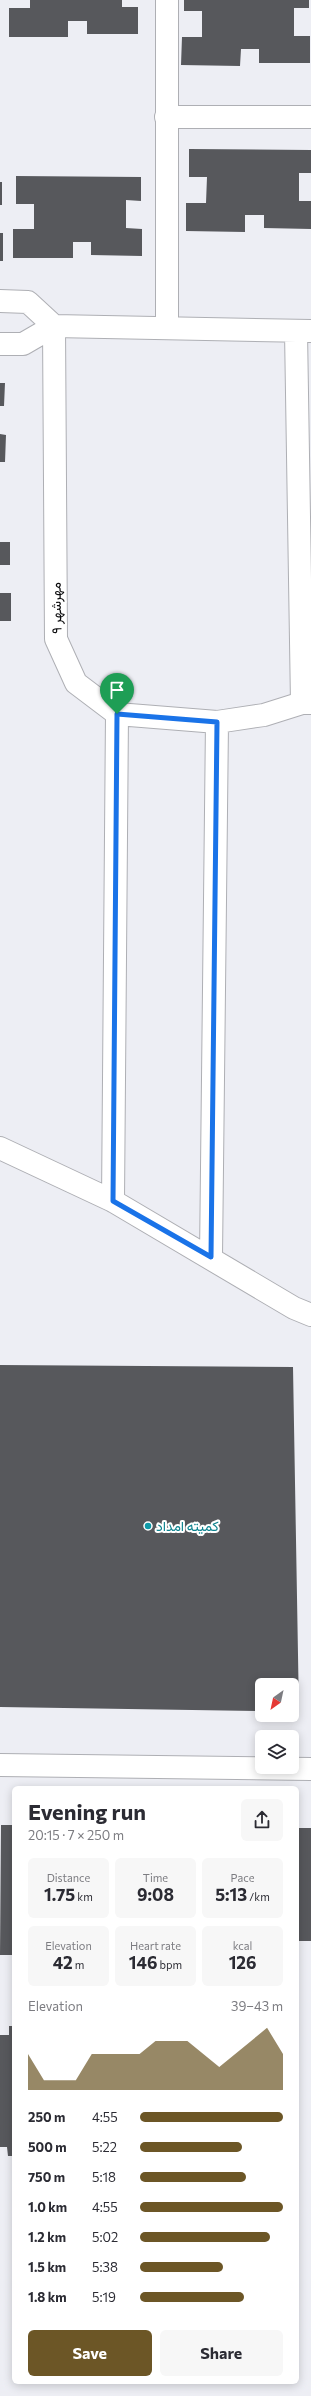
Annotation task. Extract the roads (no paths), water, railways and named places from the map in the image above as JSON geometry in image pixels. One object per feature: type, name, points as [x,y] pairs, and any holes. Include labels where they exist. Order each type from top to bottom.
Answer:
[{"type":"street","points":[[167,0],[167,328]]},
{"type":"street","points":[[166,117],[311,116]]},
{"type":"street","points":[[0,301],[28,302],[54,326]]},
{"type":"street","points":[[0,344],[23,344],[54,326],[304,331],[307,703],[264,714],[217,722],[117,714],[113,1201]]},
{"type":"street","name":"مهرشهر ۹","points":[[54,326],[56,639],[76,683],[117,714]]},
{"type":"street","points":[[211,1257],[217,722]]},
{"type":"street","points":[[0,1148],[113,1201],[211,1257],[294,1308],[311,1315]]},
{"type":"street","points":[[0,1765],[311,1769]]},
{"type":"place","name":"کمیته امداد","points":[[148,1526]]}]
